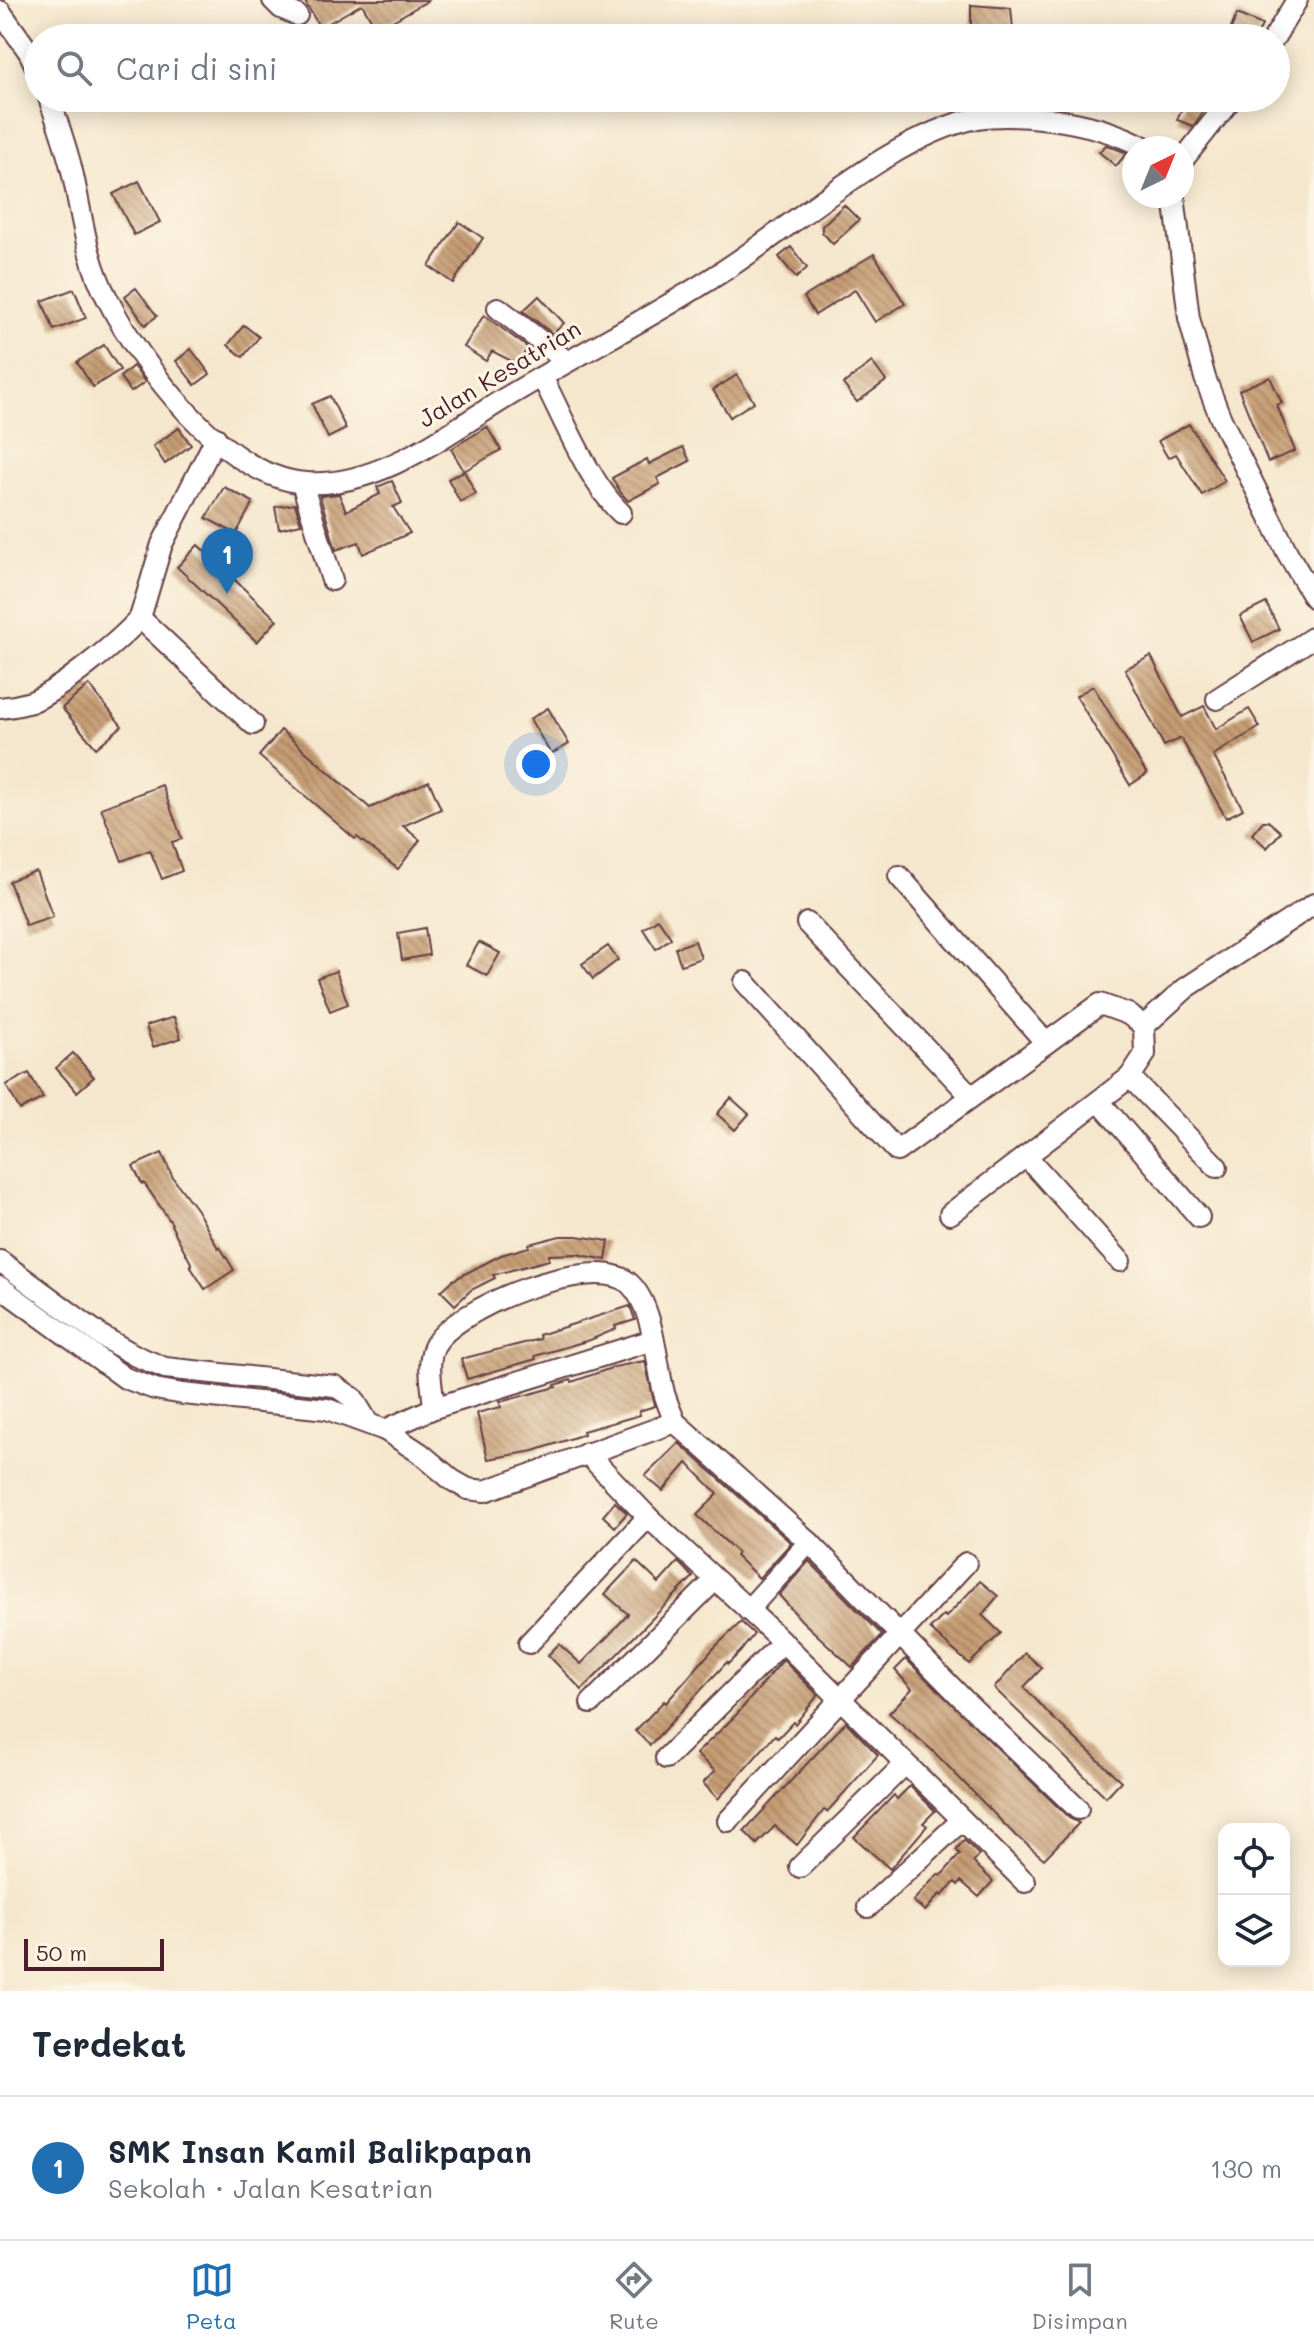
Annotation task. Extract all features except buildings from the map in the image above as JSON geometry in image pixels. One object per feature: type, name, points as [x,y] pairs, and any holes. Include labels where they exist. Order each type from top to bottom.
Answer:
[{"type":"street","points":[[273,0],[281,8],[297,15]]},
{"type":"street","points":[[1282,24],[1297,0]]},
{"type":"street","points":[[0,11],[24,45]]},
{"type":"street","name":"Jalan Kesatrian","points":[[54,112],[72,169],[93,269],[106,298],[148,364],[216,438],[248,462],[280,478],[302,483],[327,483],[368,473],[431,444],[566,361],[687,295],[757,250],[836,191],[905,147],[949,127],[976,118],[1023,116],[1091,127],[1122,136]]},
{"type":"street","points":[[1194,146],[1221,112]]},
{"type":"street","points":[[1175,208],[1189,318],[1205,378],[1221,419],[1288,554],[1314,598]]},
{"type":"street","points":[[498,308],[566,361]]},
{"type":"street","points":[[542,377],[605,495],[621,513]]},
{"type":"street","points":[[0,708],[33,701],[55,688],[124,637],[140,618],[162,544],[216,438]]},
{"type":"street","points":[[302,483],[332,580]]},
{"type":"street","points":[[140,618],[253,724]]},
{"type":"street","points":[[1217,699],[1314,637]]},
{"type":"street","points":[[899,876],[1046,1043]]},
{"type":"street","points":[[950,1214],[1130,1077],[1145,1054],[1144,1026],[1186,988],[1314,904]]},
{"type":"street","points":[[807,923],[971,1096]]},
{"type":"street","points":[[745,982],[897,1151],[1100,1004],[1128,1014],[1144,1026]]},
{"type":"street","points":[[1130,1077],[1217,1167]]},
{"type":"street","points":[[1099,1101],[1199,1217]]},
{"type":"street","points":[[1026,1156],[1120,1261]]},
{"type":"street","points":[[0,1261],[103,1337],[136,1356],[165,1368],[335,1386],[353,1398],[376,1426]]},
{"type":"street","points":[[434,1408],[431,1360],[434,1346],[466,1316],[542,1282],[586,1275],[612,1276],[628,1281],[646,1312],[665,1396],[675,1422],[809,1542],[997,1732],[1078,1809]]},
{"type":"street","points":[[0,1287],[113,1371],[138,1383],[183,1394],[327,1409],[376,1426],[420,1453],[468,1489],[485,1491],[675,1422]]},
{"type":"street","points":[[376,1426],[653,1340]]},
{"type":"street","points":[[587,1453],[648,1517],[783,1642],[1025,1882]]},
{"type":"street","points":[[529,1643],[648,1517]]},
{"type":"street","points":[[748,1610],[809,1542]]},
{"type":"street","points":[[728,1821],[966,1563]]},
{"type":"street","points":[[591,1703],[715,1580]]},
{"type":"street","points":[[666,1758],[783,1642]]},
{"type":"street","points":[[800,1867],[905,1764]]},
{"type":"street","points":[[868,1907],[962,1820]]},
{"type":"place","name":"SMK Insan Kamil Balikpapan","points":[[227,594]]}]
